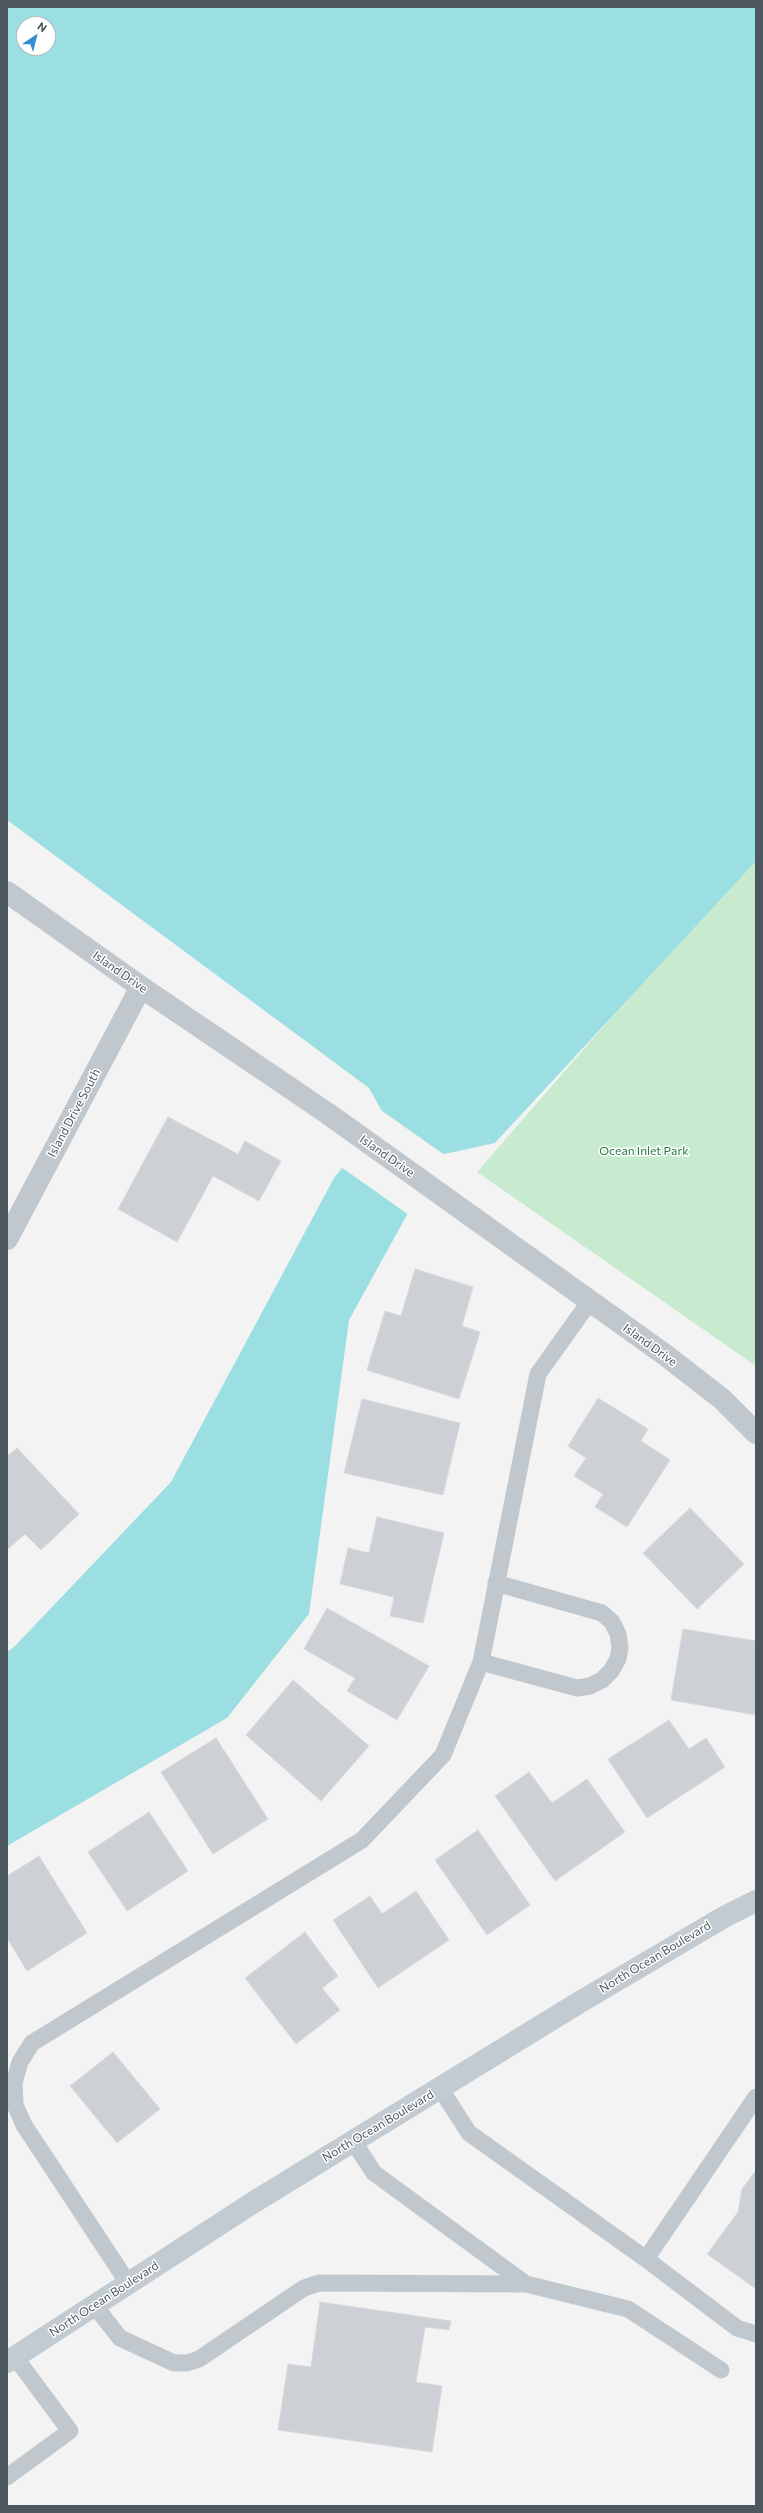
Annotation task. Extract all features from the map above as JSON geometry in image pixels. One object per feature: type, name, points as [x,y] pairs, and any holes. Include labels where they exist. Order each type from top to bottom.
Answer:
[{"type":"main road","name":"North Ocean Boulevard","points":[[11,2360],[254,2202],[353,2141],[587,1998],[724,1917],[756,1901]]},
{"type":"street","name":"Island Drive","points":[[7,892],[141,987],[327,1114],[590,1301],[722,1399],[756,1433]]},
{"type":"street","name":"Island Drive South","points":[[7,1239],[141,987]]},
{"type":"lane","points":[[128,2283],[24,2126],[15,2106],[14,2083],[20,2062],[32,2043],[362,1840],[443,1755],[482,1662],[496,1583],[538,1374],[590,1301]]},
{"type":"lane","points":[[482,1662],[577,1688],[590,1686],[602,1680],[611,1671],[619,1653],[618,1634],[612,1622],[602,1613],[496,1583]]},
{"type":"lane","points":[[440,2088],[469,2132],[646,2259],[737,2328],[756,2334]]},
{"type":"lane","points":[[646,2259],[756,2096]]},
{"type":"lane","points":[[353,2141],[374,2173],[526,2284]]},
{"type":"lane","points":[[94,2305],[120,2338],[174,2363],[187,2363],[199,2359],[304,2288],[319,2283],[526,2284],[628,2309],[721,2370]]},
{"type":"lane","points":[[7,2477],[70,2431],[11,2360]]},
{"type":"green space","name":"Ocean Inlet Park","points":[[756,851],[756,1366],[477,1172]]},
{"type":"water","points":[[7,7],[756,7],[756,861],[495,1143],[440,1155],[349,1320],[309,1614],[227,1718],[7,1846],[7,1652],[14,1647],[171,1482],[334,1178],[384,1115],[369,1088],[7,820]]},
{"type":"pier","points":[[378,1108],[446,1156],[441,1157],[409,1215],[341,1167],[382,1115]]},
{"type":"building","points":[[168,1117],[238,1154],[245,1141],[281,1161],[259,1201],[213,1176],[177,1242],[118,1209]]},
{"type":"building","points":[[415,1269],[473,1287],[462,1326],[480,1332],[459,1399],[367,1370],[385,1311],[401,1316]]},
{"type":"building","points":[[598,1398],[648,1429],[641,1441],[670,1460],[627,1527],[595,1507],[603,1494],[574,1476],[586,1458],[568,1446]]},
{"type":"building","points":[[362,1399],[460,1423],[443,1495],[344,1473]]},
{"type":"building","points":[[17,1448],[79,1514],[41,1550],[25,1534],[7,1550],[7,1453],[9,1455]]},
{"type":"building","points":[[690,1508],[744,1564],[697,1609],[643,1553]]},
{"type":"building","points":[[377,1517],[444,1533],[423,1623],[390,1616],[394,1597],[340,1584],[348,1548],[369,1553]]},
{"type":"building","points":[[327,1608],[429,1666],[397,1720],[347,1691],[355,1678],[304,1649]]},
{"type":"building","points":[[683,1629],[756,1641],[756,1715],[671,1700]]},
{"type":"building","points":[[293,1680],[369,1746],[321,1801],[246,1735]]},
{"type":"building","points":[[669,1720],[689,1749],[706,1738],[725,1767],[647,1818],[608,1759]]},
{"type":"building","points":[[216,1738],[268,1819],[213,1854],[161,1772]]},
{"type":"building","points":[[529,1772],[552,1803],[587,1779],[625,1832],[555,1881],[495,1796]]},
{"type":"building","points":[[149,1812],[188,1871],[127,1911],[88,1852]]},
{"type":"building","points":[[478,1830],[530,1905],[487,1935],[435,1860]]},
{"type":"building","points":[[39,1856],[87,1933],[27,1971],[7,1938],[7,1876]]},
{"type":"building","points":[[416,1891],[449,1940],[378,1988],[333,1920],[370,1896],[382,1914]]},
{"type":"building","points":[[305,1932],[338,1976],[322,1988],[340,2010],[296,2044],[245,1978]]},
{"type":"building","points":[[113,2052],[160,2109],[117,2143],[70,2086]]},
{"type":"building","points":[[756,2170],[756,2289],[707,2254],[738,2212],[742,2189]]},
{"type":"building","points":[[320,2302],[451,2321],[449,2330],[425,2327],[416,2382],[442,2386],[432,2452],[278,2430],[288,2364],[311,2367]]}]
